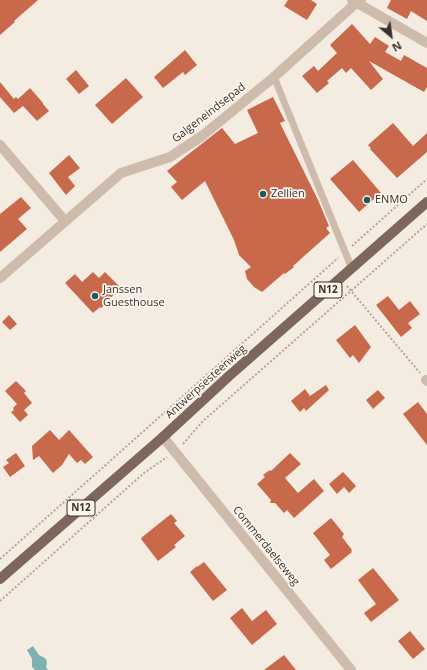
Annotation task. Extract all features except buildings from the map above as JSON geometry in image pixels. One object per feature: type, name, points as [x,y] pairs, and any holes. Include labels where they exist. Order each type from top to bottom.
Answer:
[{"type":"main road","name":"Antwerpsesteenweg","points":[[0,579],[163,437],[427,202]]},
{"type":"street","points":[[356,1],[427,43]]},
{"type":"street","name":"Galgeneindsepad","points":[[0,278],[121,173],[170,157],[202,136],[274,77],[356,1]]},
{"type":"street","points":[[0,145],[65,221]]},
{"type":"street","name":"Commerdaelseweg","points":[[163,437],[351,670]]},
{"type":"lane","points":[[274,77],[352,268]]},
{"type":"path","points":[[0,559],[427,179]]},
{"type":"path","points":[[0,601],[144,473],[174,451],[203,421],[427,224]]},
{"type":"path","points":[[341,279],[426,381]]},
{"type":"water","points":[[33,646],[39,655],[46,659],[46,667],[48,670],[35,670],[32,667],[32,659],[27,650]]},
{"type":"place","name":"Zellien","points":[[263,194]]},
{"type":"place","name":"ENMO","points":[[367,200]]},
{"type":"place","name":"Janssen Guesthouse","points":[[95,296]]}]
